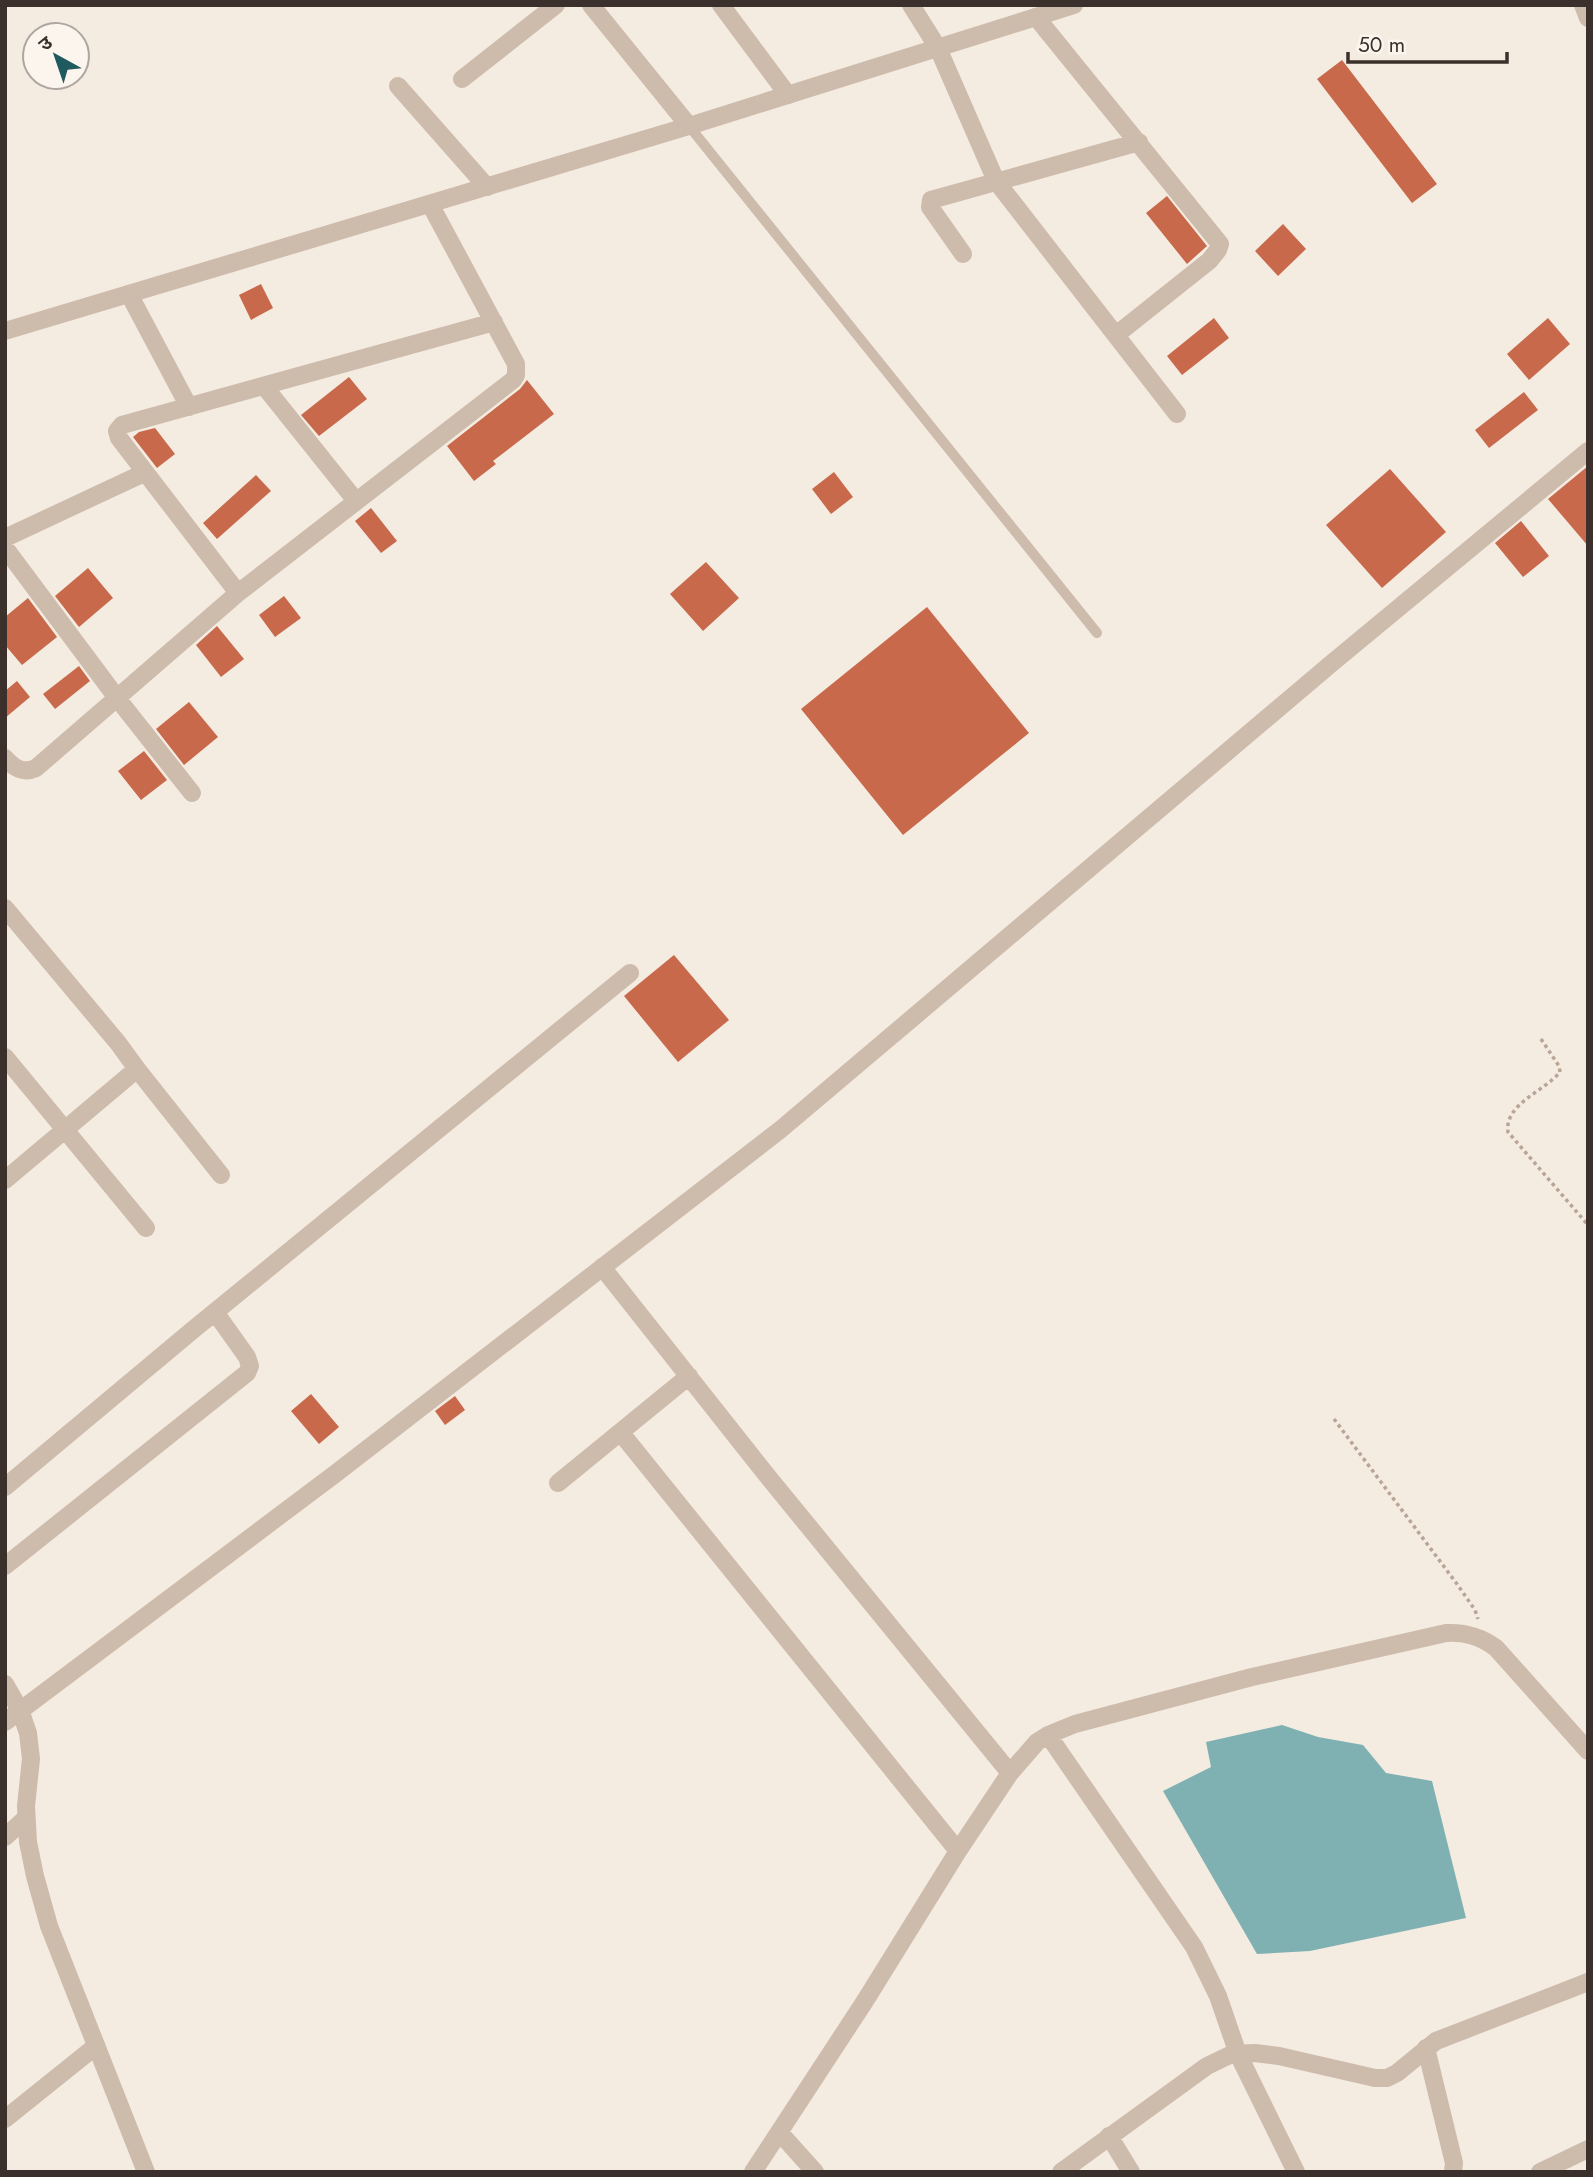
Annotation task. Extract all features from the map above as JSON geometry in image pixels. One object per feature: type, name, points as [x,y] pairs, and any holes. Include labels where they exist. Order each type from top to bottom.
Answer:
[{"type":"street","points":[[462,79],[555,5]]},
{"type":"street","points":[[591,5],[690,126]]},
{"type":"street","points":[[721,5],[788,94]]},
{"type":"street","points":[[911,5],[937,48],[996,181],[1177,414]]},
{"type":"street","points":[[5,331],[690,126],[1074,5]]},
{"type":"street","points":[[1583,5],[1588,18]]},
{"type":"street","points":[[1037,17],[1220,244],[1209,261],[1116,335]]},
{"type":"street","points":[[398,86],[487,187]]},
{"type":"street","points":[[963,254],[932,211],[929,201],[1139,142]]},
{"type":"street","points":[[5,758],[20,770],[29,771],[36,768],[238,593],[513,380],[516,364],[430,204]]},
{"type":"street","points":[[130,293],[188,407]]},
{"type":"street","points":[[238,593],[119,438],[117,431],[122,425],[494,322]]},
{"type":"street","points":[[264,386],[356,501]]},
{"type":"street","points":[[5,1722],[335,1474],[780,1130],[1371,630],[1588,452]]},
{"type":"street","points":[[5,538],[144,473]]},
{"type":"street","points":[[5,548],[192,793]]},
{"type":"street","points":[[5,908],[110,1033],[221,1175]]},
{"type":"street","points":[[5,1487],[630,973]]},
{"type":"street","points":[[5,1056],[146,1228]]},
{"type":"street","points":[[5,1180],[137,1069]]},
{"type":"street","points":[[602,1267],[765,1473],[1010,1773]]},
{"type":"street","points":[[5,1566],[247,1373],[250,1366],[247,1357],[215,1312]]},
{"type":"street","points":[[558,1483],[689,1376]]},
{"type":"street","points":[[621,1433],[958,1851]]},
{"type":"street","points":[[753,2172],[1010,1773],[1029,1749],[1048,1735],[1075,1724],[1252,1676],[1460,1632],[1480,1638],[1496,1648],[1588,1751]]},
{"type":"street","points":[[5,1684],[20,1710],[28,1733],[31,1759],[26,1818],[28,1842],[49,1926],[146,2172]]},
{"type":"street","points":[[1048,1735],[1194,1947],[1218,1996],[1238,2054],[1296,2172]]},
{"type":"street","points":[[5,1837],[26,1818]]},
{"type":"street","points":[[1061,2172],[1207,2066],[1231,2054],[1279,2056],[1338,2071],[1387,2078],[1445,2037],[1588,1982]]},
{"type":"street","points":[[5,2119],[96,2046]]},
{"type":"street","points":[[1426,2048],[1454,2163],[1453,2172]]},
{"type":"street","points":[[780,2133],[815,2172]]},
{"type":"street","points":[[1109,2136],[1131,2172]]},
{"type":"street","points":[[1540,2172],[1588,2149]]},
{"type":"lane","points":[[690,126],[1097,633]]},
{"type":"path","points":[[1541,1039],[1559,1066],[1560,1072],[1514,1111],[1508,1122],[1508,1132],[1588,1225]]},
{"type":"path","points":[[1334,1419],[1475,1610],[1480,1638]]},
{"type":"water","points":[[1282,1725],[1318,1737],[1363,1745],[1386,1773],[1432,1781],[1466,1918],[1310,1951],[1257,1954],[1163,1791],[1211,1767],[1206,1742]]},
{"type":"building","points":[[1342,60],[1437,184],[1412,203],[1317,79]]},
{"type":"building","points":[[1167,196],[1207,246],[1187,264],[1146,213]]},
{"type":"building","points":[[1283,224],[1306,249],[1278,276],[1255,251]]},
{"type":"building","points":[[261,284],[273,308],[251,320],[239,295]]},
{"type":"building","points":[[1214,318],[1229,338],[1182,375],[1167,356]]},
{"type":"building","points":[[1548,318],[1570,344],[1529,380],[1507,354]]},
{"type":"building","points":[[349,377],[367,399],[319,436],[301,415]]},
{"type":"building","points":[[527,380],[554,414],[493,461],[496,464],[474,481],[447,446],[520,389]]},
{"type":"building","points":[[1524,392],[1538,410],[1489,448],[1475,430]]},
{"type":"building","points":[[155,428],[175,454],[157,468],[133,437],[139,432]]},
{"type":"building","points":[[1588,466],[1588,546],[1548,499]]},
{"type":"building","points":[[1390,469],[1446,532],[1382,588],[1326,525]]},
{"type":"building","points":[[834,472],[853,497],[831,514],[812,489]]},
{"type":"building","points":[[256,475],[271,491],[217,539],[203,523]]},
{"type":"building","points":[[371,508],[397,541],[381,553],[355,521]]},
{"type":"building","points":[[1521,521],[1549,556],[1523,577],[1495,543]]},
{"type":"building","points":[[706,562],[739,598],[703,631],[670,594]]},
{"type":"building","points":[[88,568],[113,598],[79,627],[55,596]]},
{"type":"building","points":[[284,596],[301,618],[275,637],[259,615]]},
{"type":"building","points":[[28,598],[57,637],[22,665],[5,645],[5,617]]},
{"type":"building","points":[[927,607],[1029,733],[903,835],[801,709]]},
{"type":"building","points":[[217,626],[244,659],[221,677],[196,645]]},
{"type":"building","points":[[79,666],[90,681],[55,709],[43,694]]},
{"type":"building","points":[[17,681],[30,697],[5,718],[5,691]]},
{"type":"building","points":[[189,702],[218,737],[184,765],[156,729]]},
{"type":"building","points":[[144,751],[167,780],[141,800],[118,771]]},
{"type":"building","points":[[674,955],[729,1020],[678,1062],[624,996]]},
{"type":"building","points":[[311,1394],[339,1427],[319,1444],[291,1411]]},
{"type":"building","points":[[455,1396],[465,1410],[445,1425],[435,1411]]}]
